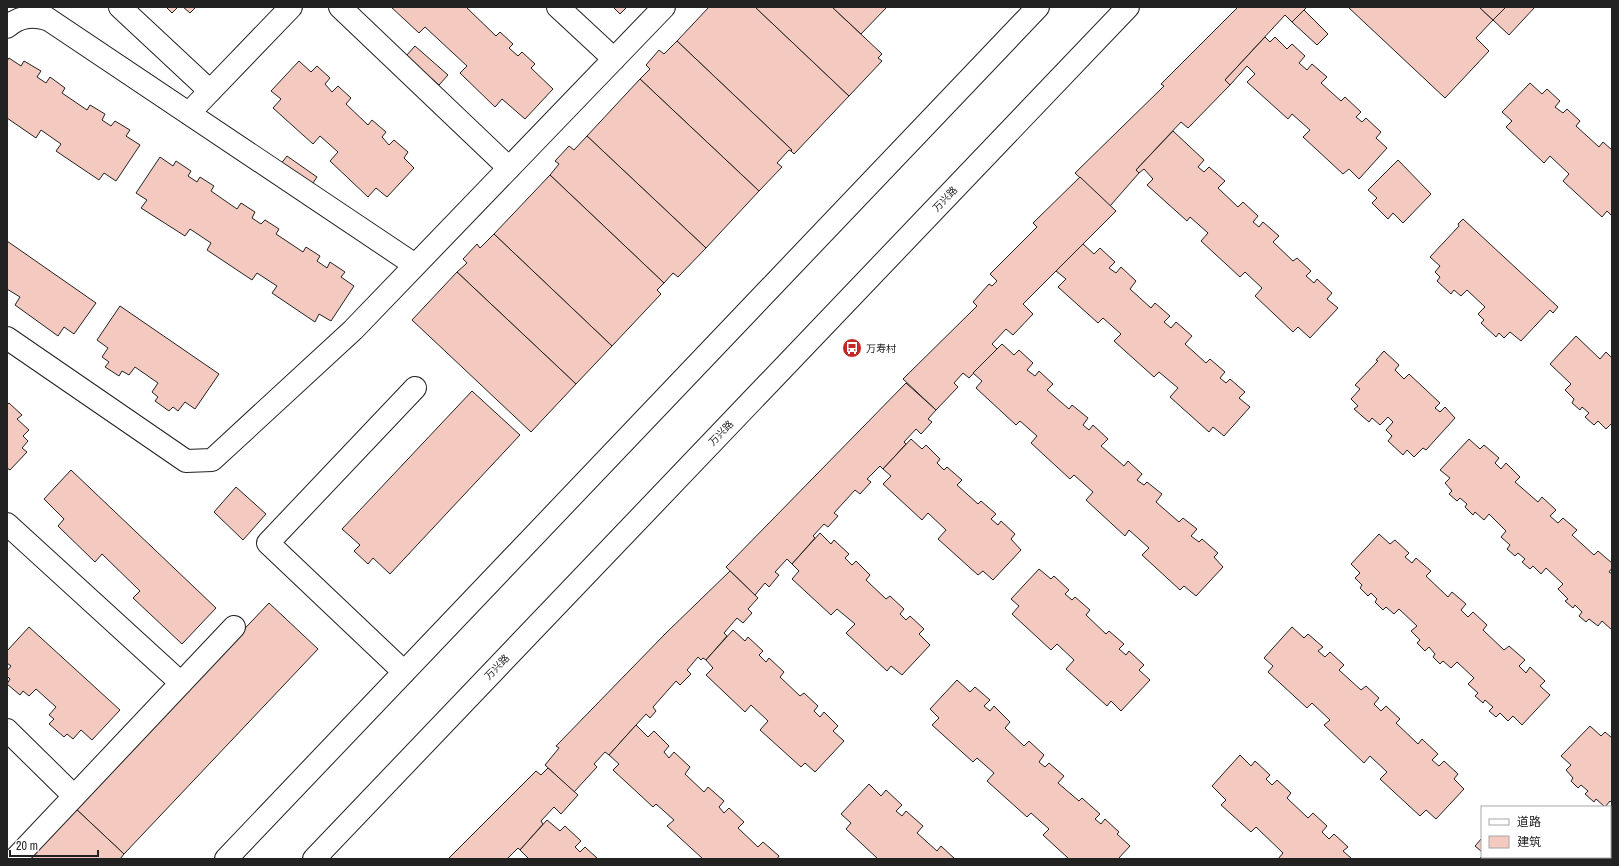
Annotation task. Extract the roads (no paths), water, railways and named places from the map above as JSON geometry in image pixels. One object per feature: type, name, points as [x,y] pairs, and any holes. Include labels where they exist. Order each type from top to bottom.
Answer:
[{"type":"main road","points":[[120,7],[210,91]]},
{"type":"main road","points":[[189,113],[291,7]]},
{"type":"main road","points":[[340,7],[509,168]]},
{"type":"main road","points":[[558,7],[614,59]]},
{"type":"main road","points":[[7,338],[186,461],[212,460],[353,330],[664,7]]},
{"type":"main road","points":[[226,859],[1038,7]]},
{"type":"main road","name":"万兴路","points":[[314,859],[1128,7]]},
{"type":"main road","points":[[7,27],[22,18],[35,16],[39,13],[415,265]]},
{"type":"main road","points":[[404,672],[268,543],[415,388]]},
{"type":"main road","points":[[7,524],[180,684]]},
{"type":"main road","points":[[15,859],[234,627]]},
{"type":"main road","points":[[7,730],[74,796]]},
{"type":"place","name":"万寿村","points":[[852,348]]}]
